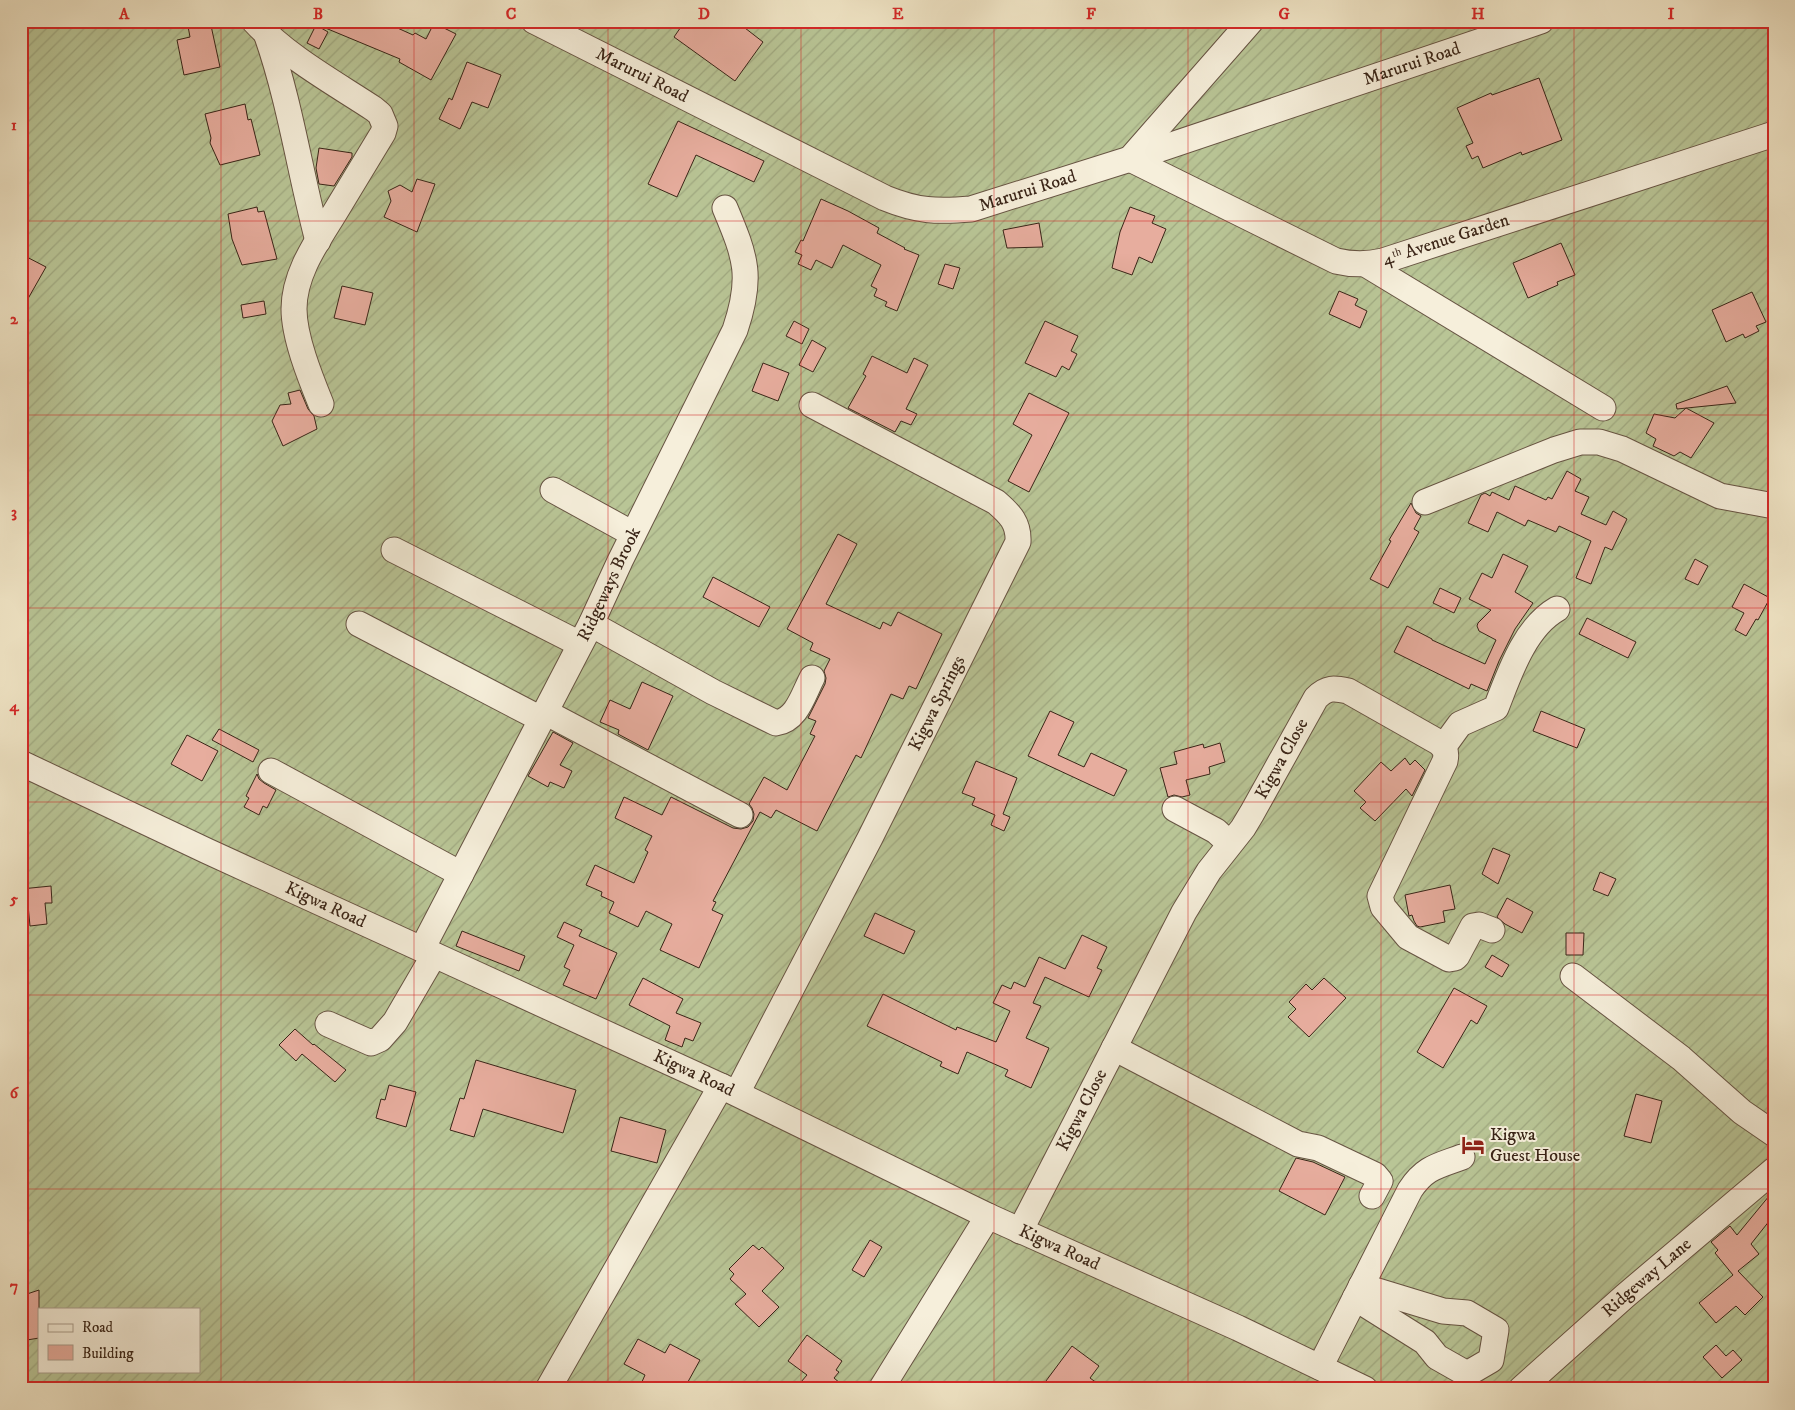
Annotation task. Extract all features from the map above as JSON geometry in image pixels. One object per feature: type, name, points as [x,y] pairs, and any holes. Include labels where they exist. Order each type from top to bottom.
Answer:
[{"type":"street","name":"Marurui Road","points":[[534,21],[885,198],[902,205],[924,210],[949,211],[971,209],[1130,159],[1541,21]]},
{"type":"street","points":[[1130,159],[1251,21]]},
{"type":"street","points":[[260,28],[279,70],[304,188],[318,241]]},
{"type":"street","points":[[260,28],[312,68],[374,109],[384,121],[385,126],[318,241],[300,278],[294,308],[295,321],[308,374],[321,404]]},
{"type":"street","name":"4ᵗʰ Avenue Garden","points":[[1130,159],[1336,261],[1367,265],[1774,134]]},
{"type":"street","name":"Ridgeways Brook","points":[[328,1024],[371,1042],[380,1039],[395,1022],[428,952],[461,874],[585,634],[700,402],[734,330],[745,294],[744,261],[740,244],[725,208]]},
{"type":"street","points":[[1367,265],[1603,408]]},
{"type":"street","name":"Kigwa Springs","points":[[548,1389],[729,1090],[870,838],[1018,542],[1019,532],[1016,524],[1009,513],[996,502],[812,405]]},
{"type":"street","points":[[1425,502],[1554,450],[1580,442],[1599,442],[1622,449],[1720,496],[1774,506]]},
{"type":"street","points":[[553,490],[633,534]]},
{"type":"street","points":[[394,550],[714,692],[776,723],[784,722],[792,716],[812,678]]},
{"type":"street","points":[[1492,930],[1480,925],[1473,926],[1455,958],[1449,959],[1408,937],[1380,902],[1380,896],[1445,761],[1447,754],[1444,746],[1460,724],[1496,708],[1515,658],[1548,615],[1557,609]]},
{"type":"street","points":[[359,624],[740,815]]},
{"type":"street","name":"Kigwa Close","points":[[1020,1231],[1184,912],[1209,871],[1229,843],[1243,828],[1316,698],[1322,691],[1338,689],[1348,691],[1444,746]]},
{"type":"street","name":"Kigwa Road","points":[[21,763],[207,851],[729,1090],[988,1216],[1238,1328],[1365,1389]]},
{"type":"street","points":[[271,771],[461,874]]},
{"type":"street","points":[[1175,810],[1216,831],[1229,843]]},
{"type":"street","points":[[1573,976],[1681,1058],[1742,1112],[1774,1134]]},
{"type":"street","points":[[1114,1048],[1298,1144],[1318,1148],[1375,1175],[1380,1181],[1372,1196]]},
{"type":"street","points":[[1320,1367],[1410,1190],[1419,1177],[1429,1169],[1462,1157]]},
{"type":"street","name":"Ridgeway Lane","points":[[1522,1389],[1624,1296],[1774,1170]]},
{"type":"street","points":[[881,1389],[988,1216]]},
{"type":"street","points":[[1358,1292],[1443,1311],[1467,1313],[1496,1330],[1491,1360],[1467,1374],[1437,1357],[1425,1342],[1358,1292]]},
{"type":"green space","points":[[21,21],[1774,21],[1774,1389],[21,1389]]},
{"type":"building","points":[[187,21],[210,21],[220,67],[184,75],[177,40],[190,37]]},
{"type":"building","points":[[382,21],[426,39],[434,23],[456,34],[431,80],[399,62],[400,59],[311,22]]},
{"type":"building","points":[[685,21],[721,21],[729,28],[736,21],[763,42],[735,81],[674,37]]},
{"type":"building","points":[[316,25],[328,32],[319,49],[307,43]]},
{"type":"building","points":[[467,62],[501,75],[488,108],[472,102],[460,129],[439,119],[449,98],[452,100]]},
{"type":"building","points":[[1539,78],[1562,140],[1522,155],[1521,152],[1483,168],[1478,156],[1472,159],[1466,146],[1473,143],[1457,108],[1491,93],[1492,95]]},
{"type":"building","points":[[245,104],[248,120],[251,119],[260,155],[220,165],[210,143],[211,138],[205,114]]},
{"type":"building","points":[[678,121],[764,161],[754,182],[696,155],[677,197],[648,184]]},
{"type":"building","points":[[319,148],[352,153],[352,157],[334,186],[319,184],[316,168]]},
{"type":"building","points":[[417,179],[435,184],[417,232],[384,217],[391,201],[388,191],[400,185],[412,192]]},
{"type":"building","points":[[821,199],[879,228],[877,233],[904,249],[919,255],[897,311],[885,306],[887,302],[874,296],[877,289],[871,286],[881,265],[843,245],[832,268],[816,260],[811,270],[798,264],[802,255],[795,252],[801,240],[803,241]]},
{"type":"building","points":[[257,207],[258,212],[264,211],[277,259],[242,265],[232,239],[228,214]]},
{"type":"building","points":[[1130,207],[1155,216],[1152,223],[1166,229],[1152,263],[1139,257],[1132,275],[1112,268],[1120,232]]},
{"type":"building","points":[[1039,223],[1043,247],[1007,248],[1003,230]]},
{"type":"building","points":[[1561,243],[1575,275],[1557,282],[1558,285],[1528,298],[1513,263]]},
{"type":"building","points":[[21,254],[46,267],[21,311]]},
{"type":"building","points":[[945,264],[960,268],[953,289],[938,284]]},
{"type":"building","points":[[342,286],[373,293],[365,325],[334,318]]},
{"type":"building","points":[[1339,291],[1358,299],[1355,305],[1367,311],[1360,328],[1329,314]]},
{"type":"building","points":[[1752,292],[1766,322],[1756,326],[1759,331],[1745,338],[1743,334],[1726,342],[1712,310]]},
{"type":"building","points":[[264,301],[266,314],[243,318],[241,305]]},
{"type":"building","points":[[794,321],[809,329],[802,344],[786,336]]},
{"type":"building","points":[[1045,321],[1078,336],[1071,351],[1077,354],[1069,370],[1062,366],[1056,377],[1025,363]]},
{"type":"building","points":[[812,340],[826,348],[813,372],[799,365]]},
{"type":"building","points":[[872,356],[907,373],[914,358],[928,365],[906,409],[917,414],[911,425],[901,421],[895,432],[848,408],[866,376],[863,374]]},
{"type":"building","points":[[763,363],[789,373],[778,401],[752,391]]},
{"type":"building","points":[[1727,386],[1736,403],[1677,409],[1676,404]]},
{"type":"building","points":[[300,390],[308,409],[314,416],[317,429],[283,446],[272,421],[280,405],[291,404],[288,393]]},
{"type":"building","points":[[1029,393],[1069,413],[1029,492],[1008,481],[1032,435],[1013,424]]},
{"type":"building","points":[[1686,408],[1714,423],[1691,458],[1680,452],[1674,456],[1653,446],[1656,439],[1646,433],[1654,414],[1675,418]]},
{"type":"building","points":[[1567,471],[1581,479],[1575,491],[1589,497],[1581,514],[1606,525],[1613,511],[1627,519],[1612,550],[1605,547],[1591,584],[1576,578],[1591,541],[1559,526],[1556,532],[1528,520],[1525,526],[1497,512],[1488,532],[1468,523],[1481,495],[1485,493],[1490,496],[1492,492],[1509,500],[1515,486],[1546,500],[1548,497],[1552,499]]},
{"type":"building","points":[[1411,503],[1416,513],[1421,516],[1414,529],[1419,532],[1388,588],[1370,579],[1391,541],[1389,540]]},
{"type":"building","points":[[838,534],[857,544],[826,604],[880,629],[883,622],[891,626],[898,612],[942,634],[916,689],[909,686],[903,699],[891,694],[861,758],[856,755],[817,831],[776,810],[771,818],[760,812],[713,901],[716,902],[712,910],[723,915],[699,968],[660,950],[672,924],[646,911],[638,927],[609,913],[614,902],[601,896],[602,892],[586,885],[595,865],[634,883],[648,852],[645,850],[652,836],[615,818],[624,797],[662,815],[671,797],[733,828],[741,829],[748,827],[753,821],[754,814],[749,804],[764,777],[787,790],[815,736],[810,734],[816,721],[808,718],[825,684],[824,671],[830,659],[810,650],[813,643],[787,629]]},
{"type":"building","points":[[1503,554],[1528,566],[1515,592],[1533,603],[1515,629],[1487,691],[1471,684],[1469,689],[1394,652],[1407,626],[1432,640],[1485,664],[1496,640],[1479,631],[1477,626],[1491,610],[1469,599],[1482,573],[1492,578]]},
{"type":"building","points":[[1695,559],[1708,566],[1698,585],[1685,579]]},
{"type":"building","points":[[713,577],[770,607],[759,627],[703,597]]},
{"type":"building","points":[[1744,584],[1770,598],[1758,620],[1756,619],[1746,636],[1735,630],[1744,613],[1732,607]]},
{"type":"building","points":[[1440,588],[1461,598],[1454,613],[1433,603]]},
{"type":"building","points":[[1587,618],[1636,642],[1628,658],[1579,634]]},
{"type":"building","points":[[642,682],[673,696],[648,750],[618,734],[619,730],[600,722],[610,700],[630,709]]},
{"type":"building","points":[[1050,711],[1074,722],[1058,755],[1084,767],[1091,753],[1127,770],[1114,796],[1028,756]]},
{"type":"building","points":[[1541,711],[1585,729],[1577,748],[1533,731]]},
{"type":"building","points":[[219,729],[259,750],[253,762],[212,740]]},
{"type":"building","points":[[553,732],[573,743],[560,765],[572,771],[564,788],[550,782],[548,787],[528,776]]},
{"type":"building","points":[[187,735],[218,751],[202,781],[171,764]]},
{"type":"building","points":[[1220,743],[1225,762],[1209,767],[1210,774],[1186,780],[1190,795],[1168,797],[1160,768],[1177,764],[1174,752],[1203,744],[1204,748]]},
{"type":"building","points":[[1405,758],[1410,765],[1415,760],[1425,770],[1412,796],[1406,789],[1375,821],[1360,808],[1366,802],[1354,791],[1381,762],[1391,771]]},
{"type":"building","points":[[976,761],[1017,778],[1003,814],[1010,817],[1004,831],[991,825],[995,815],[972,805],[975,798],[962,793]]},
{"type":"building","points":[[257,774],[259,779],[276,790],[267,808],[263,806],[259,815],[244,807],[249,798],[246,796]]},
{"type":"building","points":[[1493,848],[1510,855],[1498,884],[1482,874]]},
{"type":"building","points":[[1600,872],[1616,879],[1608,896],[1593,890]]},
{"type":"building","points":[[1450,885],[1455,909],[1443,911],[1445,922],[1417,926],[1412,915],[1409,916],[1405,895]]},
{"type":"building","points":[[51,886],[52,903],[45,903],[47,924],[30,926],[28,905],[22,906],[21,889]]},
{"type":"building","points":[[1507,898],[1533,912],[1522,933],[1505,924],[1497,917]]},
{"type":"building","points":[[875,913],[915,931],[904,954],[864,936]]},
{"type":"building","points":[[564,922],[582,930],[579,936],[617,953],[596,999],[563,985],[570,970],[564,967],[574,945],[557,937]]},
{"type":"building","points":[[462,931],[525,956],[519,971],[456,946]]},
{"type":"building","points":[[1566,933],[1584,933],[1583,955],[1566,955]]},
{"type":"building","points":[[1082,935],[1107,947],[1097,968],[1102,970],[1089,997],[1045,977],[1033,1003],[1041,1006],[1026,1038],[1049,1048],[1031,1088],[1005,1076],[1008,1070],[967,1052],[958,1074],[940,1066],[942,1062],[867,1026],[883,994],[956,1030],[957,1027],[996,1042],[1010,1011],[993,1003],[1002,985],[1011,989],[1014,982],[1025,987],[1039,957],[1065,969]]},
{"type":"building","points":[[1492,955],[1509,965],[1502,977],[1485,967]]},
{"type":"building","points":[[643,978],[683,999],[676,1013],[701,1023],[693,1041],[685,1038],[682,1047],[665,1040],[670,1026],[629,1005]]},
{"type":"building","points":[[1324,978],[1346,998],[1309,1037],[1288,1017],[1296,1009],[1289,1002],[1306,984],[1312,990]]},
{"type":"building","points":[[1454,988],[1487,1006],[1477,1024],[1471,1020],[1443,1068],[1417,1052]]},
{"type":"building","points":[[295,1029],[346,1070],[335,1082],[302,1054],[296,1061],[279,1045]]},
{"type":"building","points":[[476,1060],[576,1090],[563,1133],[483,1109],[474,1137],[450,1130],[460,1098],[464,1099]]},
{"type":"building","points":[[389,1085],[416,1092],[406,1127],[376,1118],[381,1099],[385,1100]]},
{"type":"building","points":[[1636,1094],[1662,1101],[1651,1143],[1624,1136]]},
{"type":"building","points":[[620,1117],[666,1130],[657,1163],[611,1151]]},
{"type":"building","points":[[1296,1158],[1313,1162],[1345,1177],[1325,1215],[1279,1191]]},
{"type":"building","points":[[1774,1190],[1774,1215],[1751,1244],[1759,1254],[1738,1271],[1763,1297],[1745,1315],[1736,1306],[1716,1323],[1699,1303],[1733,1275],[1715,1253],[1718,1250],[1711,1242],[1730,1226],[1737,1235]]},
{"type":"building","points":[[870,1240],[882,1247],[864,1277],[852,1270]]},
{"type":"building","points":[[753,1245],[759,1250],[762,1247],[784,1268],[762,1291],[779,1307],[759,1327],[735,1304],[746,1294],[730,1279],[734,1274],[729,1269]]},
{"type":"building","points":[[39,1290],[38,1338],[21,1341],[21,1296]]},
{"type":"building","points":[[807,1335],[842,1361],[836,1370],[839,1372],[834,1378],[847,1389],[795,1389],[807,1375],[788,1361]]},
{"type":"building","points":[[638,1339],[665,1353],[670,1344],[700,1360],[684,1389],[650,1389],[641,1384],[645,1375],[624,1364]]},
{"type":"building","points":[[1716,1345],[1726,1356],[1733,1350],[1742,1360],[1722,1378],[1703,1357]]},
{"type":"building","points":[[1072,1346],[1099,1366],[1090,1378],[1105,1389],[1040,1389]]},
{"type":"place","name":"Kigwa Guest House","points":[[1473,1145]]}]
